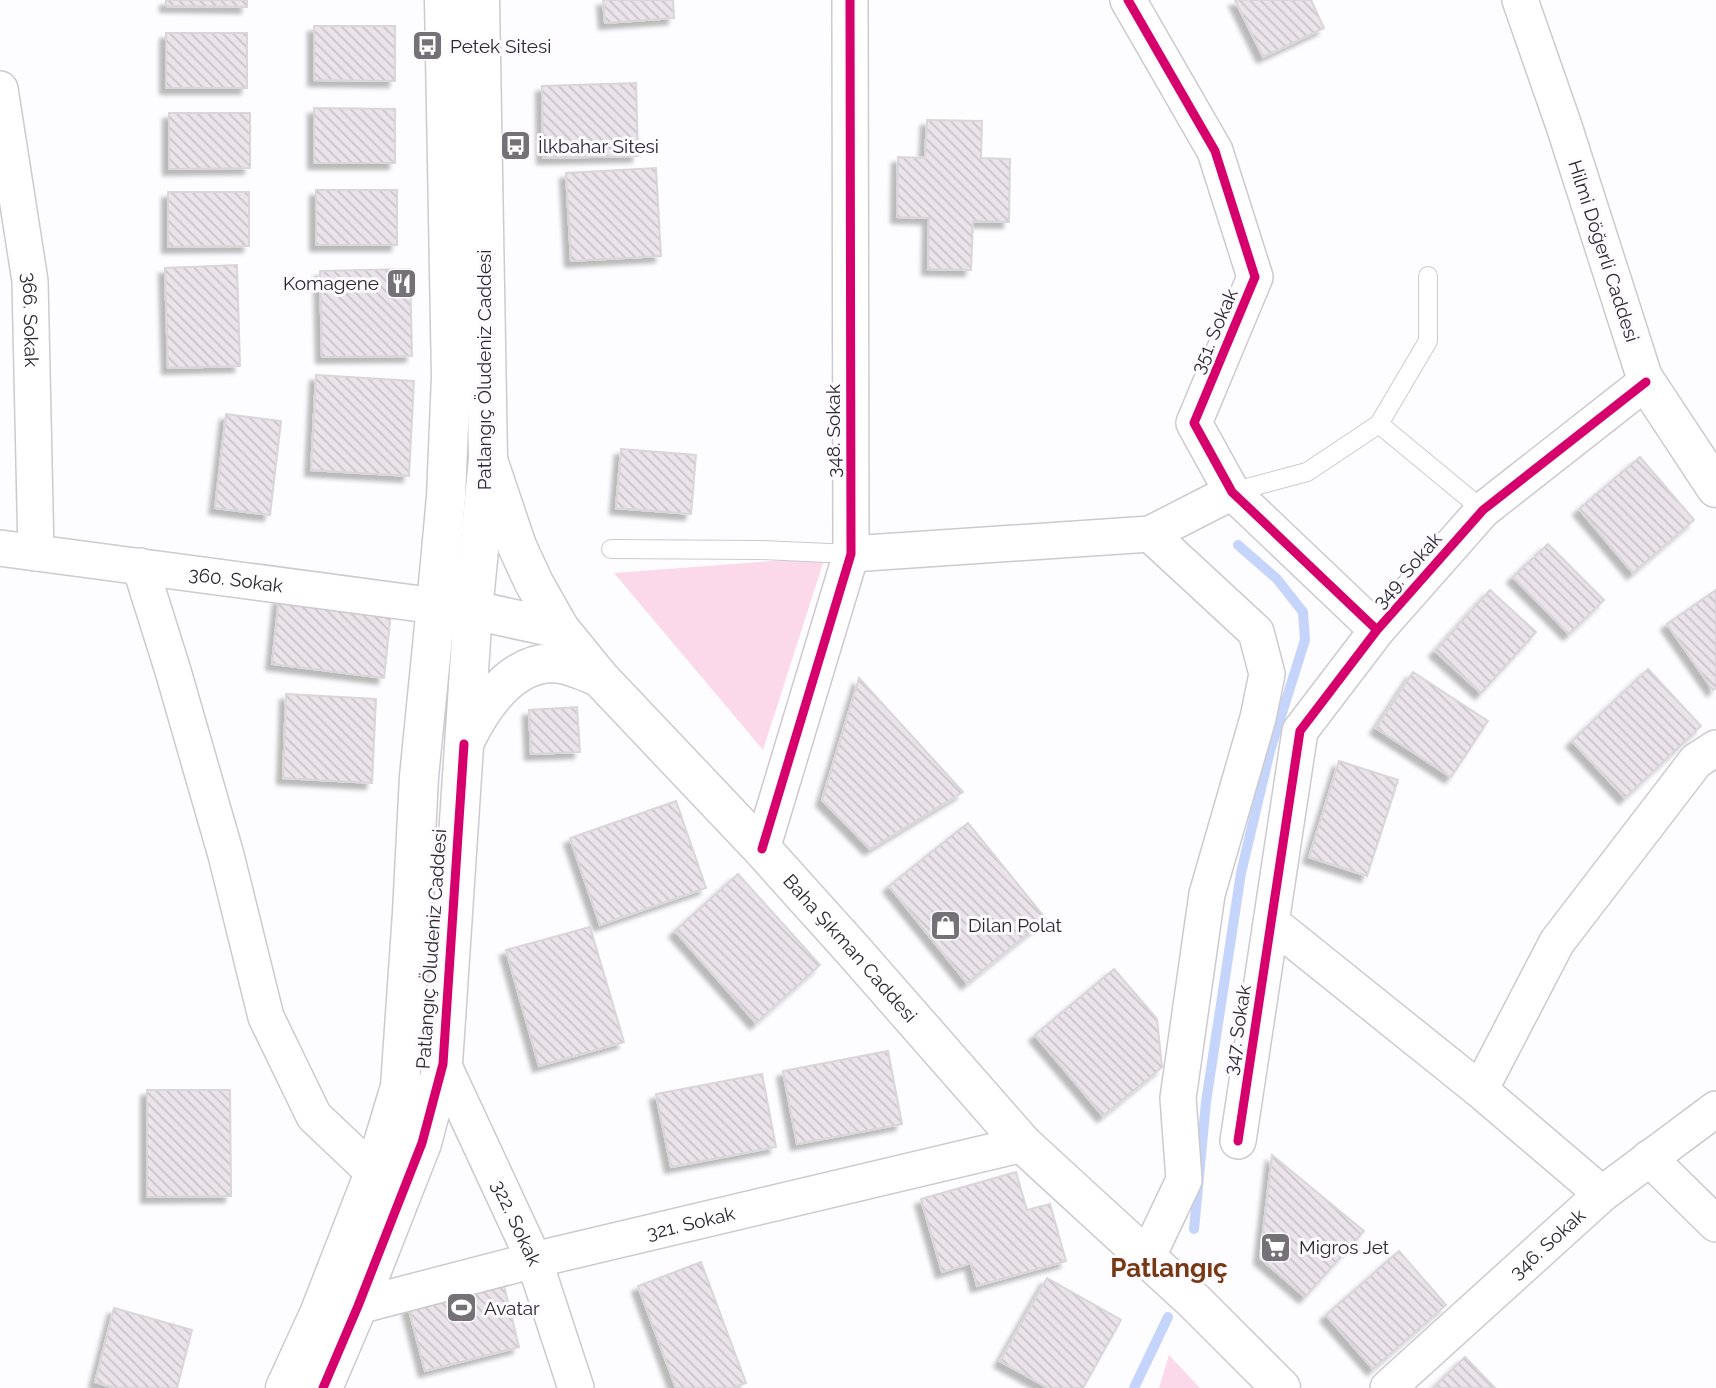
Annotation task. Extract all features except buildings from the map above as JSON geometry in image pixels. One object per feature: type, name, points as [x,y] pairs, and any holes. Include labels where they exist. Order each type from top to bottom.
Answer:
[{"type":"main road","name":"Patlangıç Öludeniz Caddesi","points":[[323,1388],[422,1143],[443,1064],[464,744],[446,497],[450,377],[444,0]]},
{"type":"main road","name":"Patlangıç Öludeniz Caddesi","points":[[285,1388],[319,1314],[374,1173],[400,1087],[419,777],[488,460],[480,0]]},
{"type":"main road","name":"Hilmi Döğerli Caddesi","points":[[1646,382],[1716,488]]},
{"type":"main road","name":"Baha Şıkman Caddesi","points":[[488,460],[517,546],[534,583],[560,629],[599,677],[762,849],[1023,1144],[1194,1301],[1281,1388]]},
{"type":"main road","points":[[454,608],[560,629]]},
{"type":"main road","points":[[464,744],[478,715],[493,695],[516,675],[536,666],[554,663],[599,677]]},
{"type":"street","name":"348. Sokak","points":[[762,849],[851,554],[850,0]]},
{"type":"street","name":"351. Sokak","points":[[1128,0],[1215,151],[1255,277],[1194,423],[1232,492],[1377,630]]},
{"type":"street","name":"Hilmi Döğerli Caddesi","points":[[1521,0],[1646,382]]},
{"type":"street","name":"366. Sokak","points":[[0,89],[30,281],[36,553]]},
{"type":"street","name":"349. Sokak","points":[[1272,923],[1300,731],[1377,630],[1483,510],[1646,382]]},
{"type":"street","points":[[851,554],[1150,534],[1232,492]]},
{"type":"street","points":[[1147,1258],[1184,1180],[1178,1098],[1207,894],[1258,718],[1267,674],[1256,632],[1150,534]]},
{"type":"street","name":"360. Sokak","points":[[0,548],[454,608]]},
{"type":"street","points":[[140,566],[226,855],[266,1017],[314,1116],[374,1173]]},
{"type":"street","points":[[1479,1090],[1557,942],[1696,761],[1716,748]]},
{"type":"street","points":[[1272,923],[1479,1090],[1602,1194]]},
{"type":"street","name":"347. Sokak","points":[[1238,1142],[1272,923]]},
{"type":"street","name":"322. Sokak","points":[[443,1064],[534,1260],[576,1388]]},
{"type":"street","name":"346. Sokak","points":[[1388,1388],[1602,1194],[1716,1109]]},
{"type":"street","name":"321. Sokak","points":[[358,1306],[534,1260],[1023,1144]]},
{"type":"street","points":[[1649,1158],[1716,1224]]},
{"type":"lane","points":[[1232,492],[1307,472],[1379,424],[1428,341],[1428,276]]},
{"type":"lane","points":[[1379,424],[1483,510]]},
{"type":"lane","points":[[611,549],[760,550],[851,554]]},
{"type":"shaded area","points":[[825,557],[763,750],[614,573]]},
{"type":"shaded area","points":[[1169,1355],[1200,1388],[1159,1388]]},
{"type":"waterway","points":[[1194,1229],[1206,1102],[1241,873],[1270,751],[1305,640],[1303,612],[1277,579],[1238,545]]},
{"type":"waterway","points":[[1134,1388],[1168,1317]]},
{"type":"cycle path","points":[[762,849],[851,554],[850,0]]},
{"type":"cycle path","points":[[1128,0],[1215,151],[1255,277],[1194,423],[1232,492],[1377,630]]},
{"type":"cycle path","points":[[1238,1141],[1300,731],[1377,630],[1483,510],[1646,382]]},
{"type":"cycle path","points":[[323,1388],[422,1143],[443,1064],[464,744]]},
{"type":"place","name":"Petek Sitesi","points":[[427,46]]},
{"type":"place","name":"İlkbahar Sitesi","points":[[515,146]]},
{"type":"place","name":"Komagene","points":[[402,283]]},
{"type":"place","name":"Dilan Polat","points":[[945,925]]},
{"type":"place","name":"Migros Jet","points":[[1276,1247]]},
{"type":"place","name":"Avatar","points":[[461,1308]]},
{"type":"district","name":"Patlangıç","points":[[1169,1268]]}]
